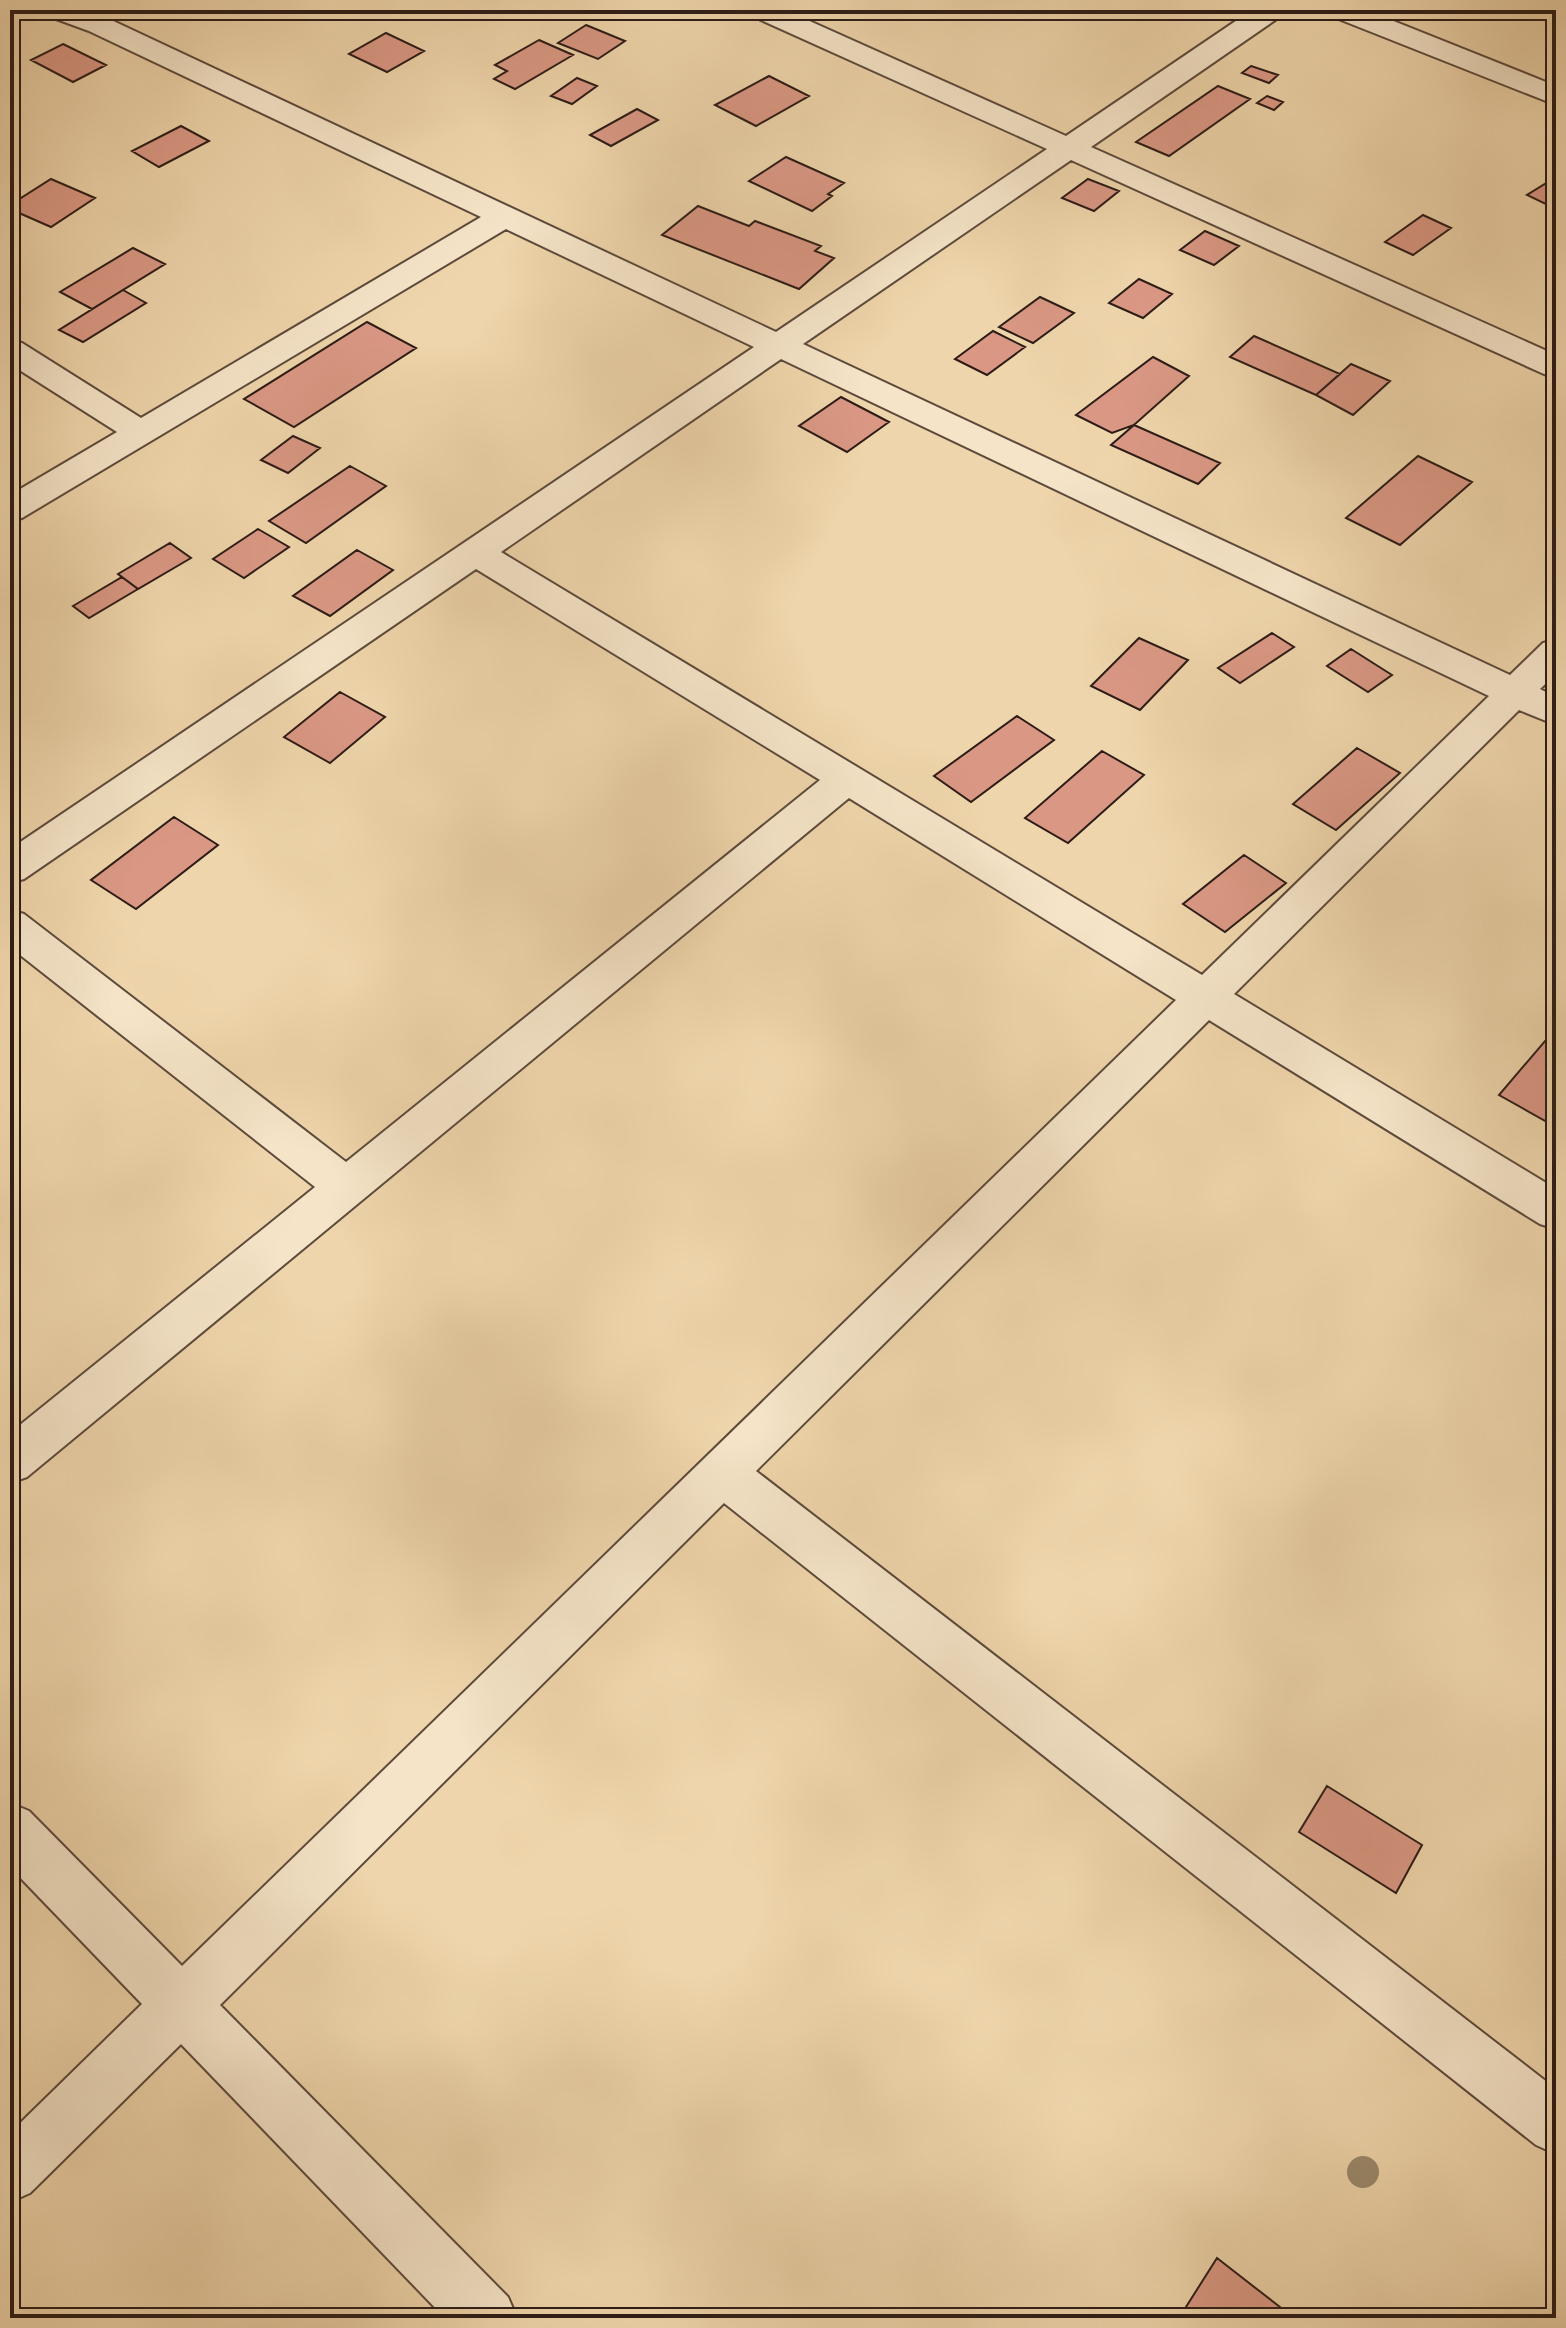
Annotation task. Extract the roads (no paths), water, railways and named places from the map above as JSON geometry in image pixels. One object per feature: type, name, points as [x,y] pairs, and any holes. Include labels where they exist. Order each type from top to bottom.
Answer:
[{"type":"street","points":[[58,10],[99,25],[1536,702]]},
{"type":"street","points":[[762,10],[1556,367]]},
{"type":"street","points":[[10,869],[1271,10]]},
{"type":"street","points":[[1341,10],[1556,96]]},
{"type":"street","points":[[10,510],[505,216]]},
{"type":"street","points":[[10,350],[140,432]]},
{"type":"street","points":[[475,552],[1556,1211]]},
{"type":"street","points":[[10,2173],[1205,997],[1536,702],[1556,652]]},
{"type":"street","points":[[10,1462],[847,779]]},
{"type":"street","points":[[10,925],[346,1187]]},
{"type":"street","points":[[722,1473],[1556,2125]]},
{"type":"street","points":[[10,1829],[487,2318]]}]
